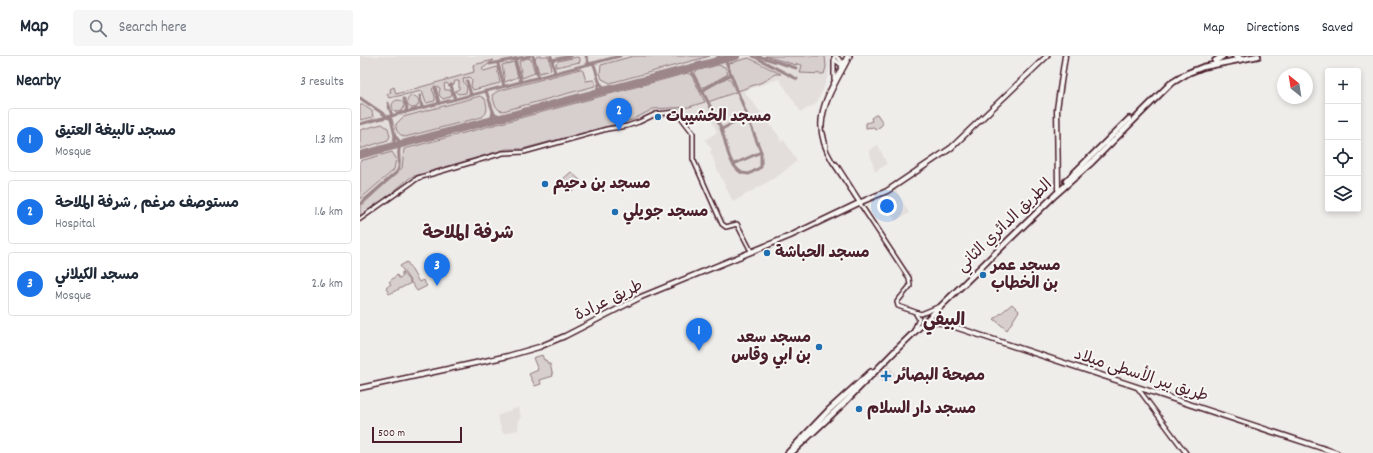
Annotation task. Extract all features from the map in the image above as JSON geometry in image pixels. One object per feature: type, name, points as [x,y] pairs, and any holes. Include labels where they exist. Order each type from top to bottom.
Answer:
[{"type":"highway","points":[[1215,62],[1223,56]]},
{"type":"highway","name":"الطريق الدائري الثاني","points":[[788,453],[851,396],[1104,143],[1168,82],[1195,67],[1239,56]]},
{"type":"highway","name":"الطريق الدائري الثاني","points":[[791,453],[882,361],[1071,180],[1092,162],[1164,89],[1180,77],[1203,67],[1258,56]]},
{"type":"highway","points":[[1104,143],[1094,157],[1115,137]]},
{"type":"highway","points":[[1071,180],[1086,164],[1075,172]]},
{"type":"highway","points":[[851,396],[837,407],[882,361]]},
{"type":"main road","points":[[834,56],[844,66]]},
{"type":"main road","points":[[834,56],[834,83]]},
{"type":"main road","points":[[849,56],[826,105],[823,131],[827,149],[860,203],[910,279],[910,286],[897,302],[898,306],[916,314],[925,314],[940,306]]},
{"type":"main road","name":"طريق عرادة","points":[[360,389],[463,367],[545,345],[642,297],[722,265],[826,220],[892,188],[947,152],[1047,56]]},
{"type":"main road","points":[[1058,189],[1058,109],[1065,56]]},
{"type":"main road","points":[[844,66],[825,100],[821,113],[822,140],[828,155],[856,196]]},
{"type":"main road","points":[[360,219],[418,178],[503,153],[524,152],[607,129],[627,126],[656,114],[677,112],[693,132],[693,159],[722,224],[726,227],[737,224],[752,251]]},
{"type":"main road","points":[[722,265],[767,246]]},
{"type":"main road","points":[[938,322],[934,316],[940,306]]},
{"type":"main road","points":[[914,330],[919,319],[916,314]]},
{"type":"main road","points":[[912,335],[928,322],[938,322]]},
{"type":"main road","name":"طريق بير الأسطى ميلاد","points":[[938,322],[1337,453]]},
{"type":"main road","name":"طريق عرادة","points":[[360,389],[463,367]]},
{"type":"main road","points":[[1137,387],[1186,453]]},
{"type":"shaded area","points":[[360,56],[831,56],[829,73],[816,104],[801,112],[779,79],[744,91],[779,136],[781,142],[784,140],[797,161],[778,176],[733,202],[718,171],[710,151],[712,150],[705,140],[717,132],[707,113],[690,123],[684,118],[679,110],[653,112],[635,121],[522,151],[506,151],[411,179],[390,198],[360,218]]},
{"type":"shaded area","points":[[537,56],[549,56],[551,70],[539,73],[535,59]]},
{"type":"shaded area","points":[[633,56],[710,56],[610,83],[602,79],[600,73],[601,65]]},
{"type":"shaded area","points":[[765,56],[825,56],[826,67],[824,74],[800,73],[802,65],[796,65]]},
{"type":"shaded area","points":[[577,57],[580,58],[580,62],[556,67],[556,63],[558,61]]},
{"type":"shaded area","points":[[527,58],[531,59],[535,73],[522,78],[519,61]]},
{"type":"shaded area","points":[[749,58],[781,74],[775,74],[765,81],[738,91],[728,65],[729,63]]},
{"type":"shaded area","points":[[494,60],[482,69],[484,71],[497,67],[500,83],[473,90],[471,86],[472,80],[469,77],[463,79],[467,87],[466,93],[458,94],[455,91],[459,89],[459,81],[455,81],[454,84],[449,86],[447,83],[444,84],[445,90],[450,90],[452,94],[450,97],[443,99],[439,95],[440,88],[436,86],[432,89],[435,96],[435,101],[426,103],[422,91],[389,98],[387,94],[391,92],[390,89],[394,87],[396,94],[474,72],[473,65]]},
{"type":"shaded area","points":[[514,62],[518,77],[505,82],[502,65]]},
{"type":"shaded area","points":[[718,65],[725,67],[728,74],[705,87],[701,87],[694,75],[696,71]]},
{"type":"shaded area","points":[[580,69],[583,71],[586,81],[595,81],[595,86],[503,111],[499,110],[495,105],[492,95],[498,91]]},
{"type":"shaded area","points":[[688,73],[692,76],[705,102],[689,107],[653,109],[632,120],[522,149],[506,149],[411,177],[383,200],[360,216],[360,207],[402,168],[404,149]]},
{"type":"shaded area","points":[[727,77],[730,79],[736,92],[708,102],[704,94],[705,90]]},
{"type":"shaded area","points":[[413,96],[417,98],[419,102],[417,106],[413,108],[409,106],[407,102],[409,98]]},
{"type":"shaded area","points":[[480,96],[485,99],[487,106],[487,111],[482,117],[405,137],[399,134],[397,130],[396,124],[403,117]]},
{"type":"shaded area","points":[[398,100],[402,102],[404,106],[402,110],[398,112],[394,110],[392,106],[394,102]]},
{"type":"shaded area","points":[[360,105],[363,105],[372,111],[373,117],[360,120]]},
{"type":"shaded area","points":[[877,114],[883,123],[881,126],[875,130],[874,127],[866,128],[866,123],[872,121],[871,118]]},
{"type":"shaded area","points":[[382,124],[388,128],[390,136],[388,140],[360,149],[360,130]]},
{"type":"shaded area","points":[[878,145],[887,164],[875,172],[869,150]]},
{"type":"shaded area","points":[[392,152],[396,158],[394,170],[360,199],[360,161]]},
{"type":"shaded area","points":[[571,172],[583,183],[572,191],[563,179]]},
{"type":"shaded area","points":[[895,188],[909,213],[896,221],[880,198]]},
{"type":"shaded area","points":[[407,262],[419,282],[423,280],[427,286],[417,291],[400,266]]},
{"type":"shaded area","points":[[402,272],[411,283],[389,294],[386,288],[391,284],[389,282],[397,275],[399,278],[402,277]]},
{"type":"shaded area","points":[[1012,304],[1019,311],[1007,330],[994,319]]},
{"type":"shaded area","points":[[542,355],[544,360],[550,364],[553,376],[540,380],[541,384],[535,386],[529,374],[538,370],[533,358]]},
{"type":"shaded area","name":"مصحة البصائر","points":[[889,365],[896,374],[884,385],[876,377]]},
{"type":"shaded area","points":[[518,407],[521,416],[518,430],[503,434],[497,416]]},
{"type":"taxiway","points":[[490,64],[530,56]]},
{"type":"taxiway","points":[[533,56],[538,78]]},
{"type":"taxiway","points":[[551,56],[555,73]]},
{"type":"taxiway","points":[[552,60],[571,56]]},
{"type":"taxiway","points":[[586,56],[589,64]]},
{"type":"taxiway","points":[[360,124],[620,56]]},
{"type":"taxiway","points":[[713,62],[719,56]]},
{"type":"taxiway","points":[[753,56],[797,79]]},
{"type":"taxiway","points":[[758,56],[796,68]]},
{"type":"taxiway","points":[[515,59],[521,82]]},
{"type":"taxiway","points":[[690,68],[720,126],[733,164],[742,173],[749,174],[761,167],[761,152],[725,59]]},
{"type":"taxiway","points":[[593,63],[600,83],[605,88],[610,89]]},
{"type":"taxiway","points":[[498,64],[504,86]]},
{"type":"taxiway","points":[[701,91],[730,75]]},
{"type":"taxiway","points":[[467,81],[471,95]]},
{"type":"taxiway","points":[[593,94],[597,90],[599,84]]},
{"type":"taxiway","points":[[451,85],[455,99]]},
{"type":"taxiway","points":[[435,87],[439,103]]},
{"type":"taxiway","points":[[486,91],[494,114],[504,117]]},
{"type":"taxiway","points":[[420,96],[422,108]]},
{"type":"taxiway","points":[[360,98],[388,117]]},
{"type":"taxiway","points":[[404,99],[407,108],[405,113]]},
{"type":"taxiway","points":[[388,103],[392,116]]},
{"type":"taxiway","points":[[488,121],[492,117],[493,111]]},
{"type":"taxiway","points":[[722,129],[746,116]]},
{"type":"taxiway","points":[[387,117],[391,119],[395,136]]},
{"type":"taxiway","points":[[390,147],[394,142],[395,136],[400,142],[407,143]]},
{"type":"taxiway","points":[[360,204],[397,172],[399,169],[399,147],[401,144]]},
{"type":"taxiway","points":[[734,164],[761,152]]},
{"type":"runway","points":[[360,155],[736,56]]},
{"type":"place","name":"مسجد الخشيبات","points":[[658,117]]},
{"type":"place","name":"مستوصف مرغم , شرفة الملاحة","points":[[619,131]]},
{"type":"place","name":"مسجد بن دحيم","points":[[545,184]]},
{"type":"place","name":"مسجد جويلي","points":[[615,212]]},
{"type":"place","name":"مسجد الحباشة","points":[[767,253]]},
{"type":"place","name":"مسجد عمر بن الخطاب","points":[[983,275]]},
{"type":"place","name":"مسجد الكيلاني","points":[[437,286]]},
{"type":"place","name":"مسجد سعد بن ابي وقاس","points":[[819,347]]},
{"type":"place","name":"مسجد تالبيغة العتيق","points":[[699,351]]},
{"type":"place","name":"مصحة البصائر","points":[[886,376]]},
{"type":"place","name":"مسجد دار السلام","points":[[859,409]]},
{"type":"district","name":"شرفة الملاحة","points":[[468,234]]},
{"type":"district","name":"البيفي","points":[[944,321]]}]
